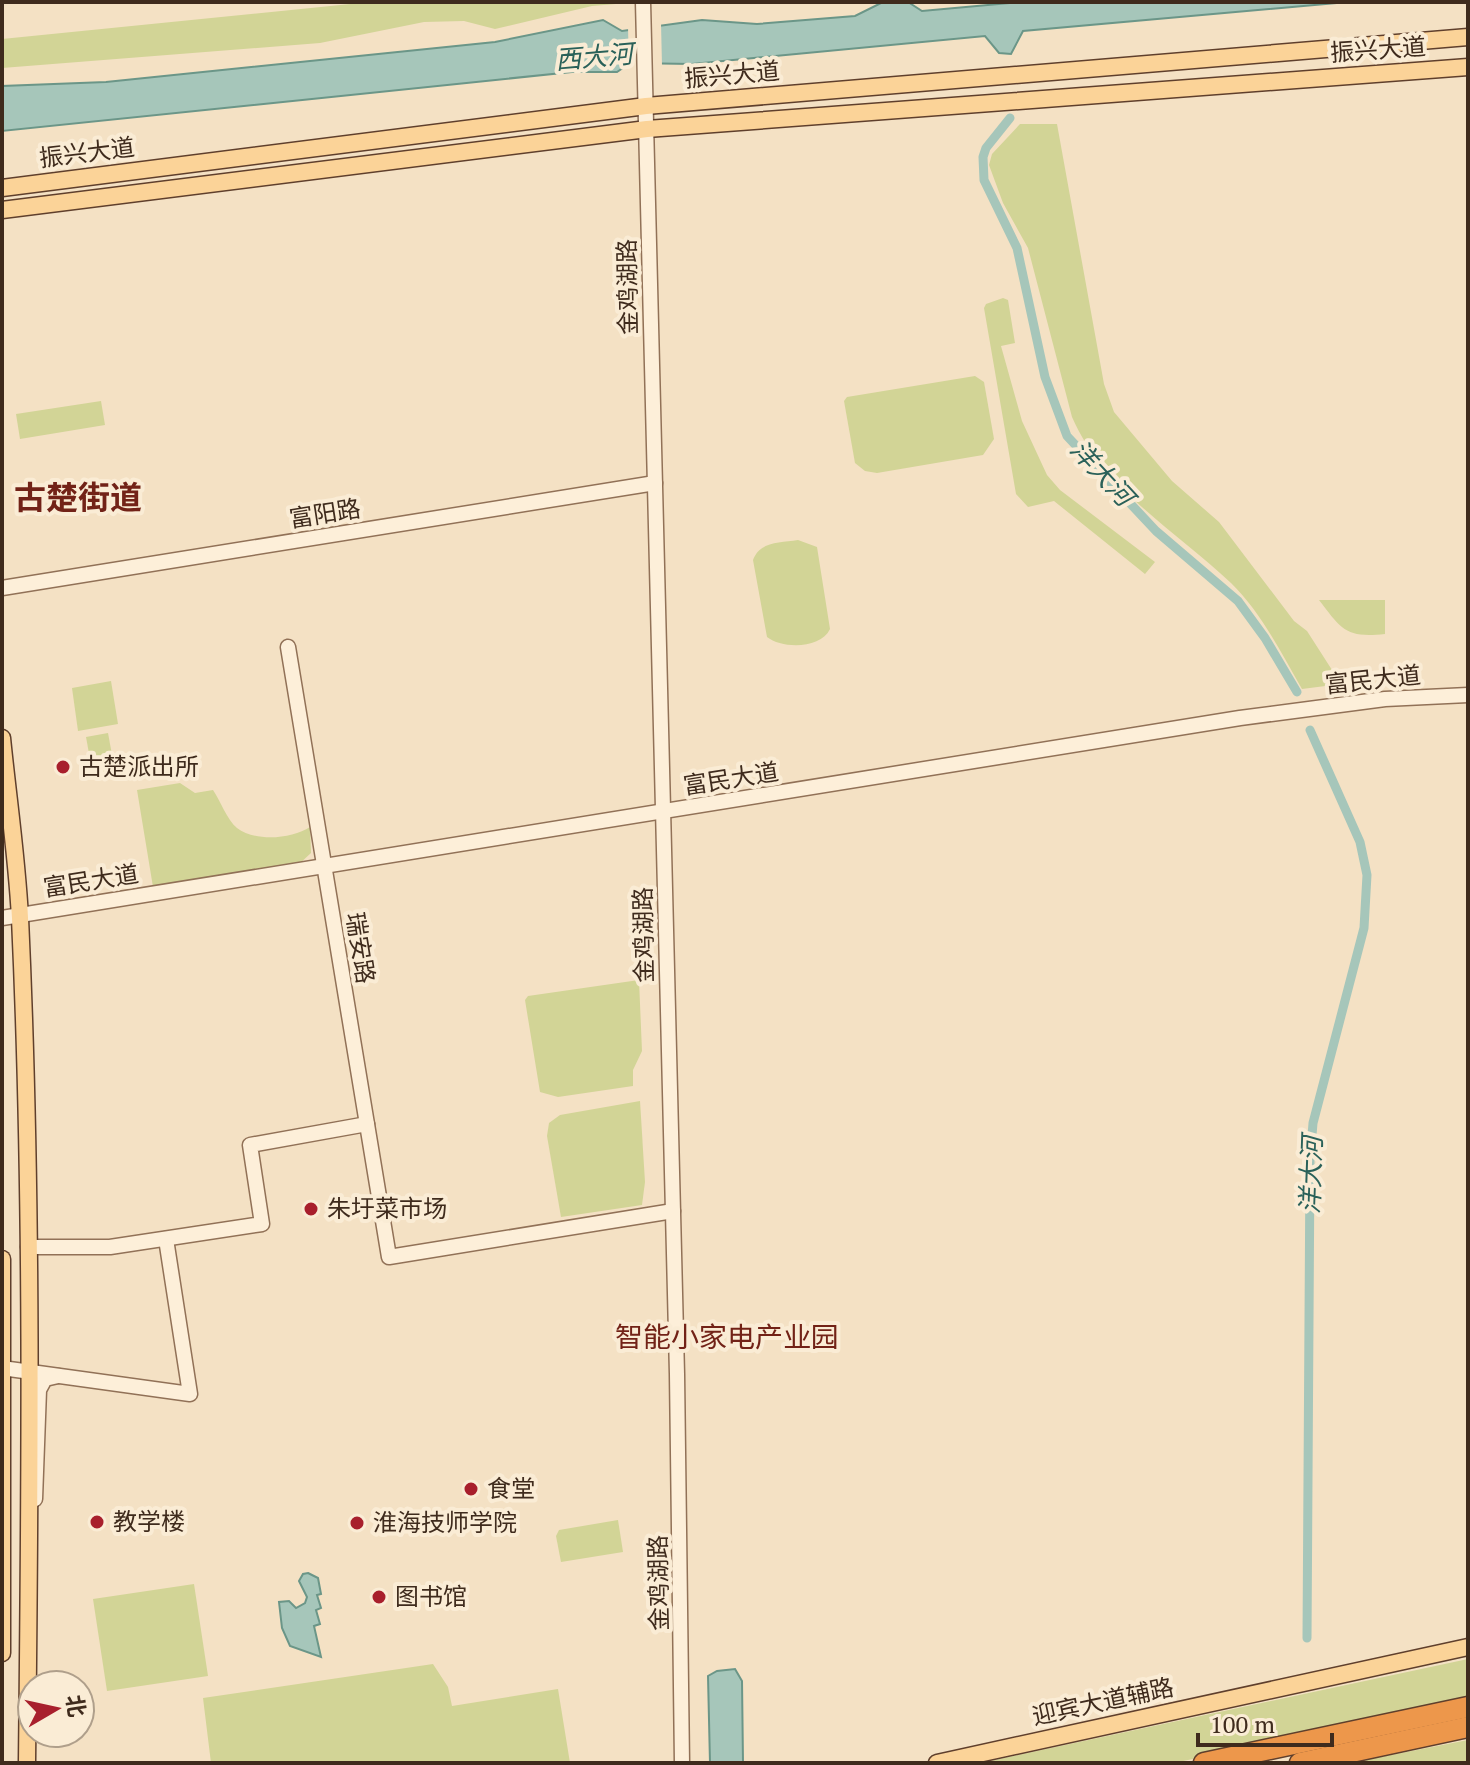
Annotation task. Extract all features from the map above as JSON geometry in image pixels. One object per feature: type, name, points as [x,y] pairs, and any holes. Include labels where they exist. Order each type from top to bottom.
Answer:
[{"type":"highway","points":[[1204,1763],[1468,1707]]},
{"type":"highway","points":[[1300,1763],[1468,1727]]},
{"type":"main road","name":"振兴大道","points":[[2,185],[31,184],[646,106],[1468,37]]},
{"type":"main road","name":"振兴大道","points":[[2,212],[647,129],[1468,67]]},
{"type":"main road","points":[[2,738],[20,915],[31,1371],[27,1763]]},
{"type":"main road","points":[[2,1259],[2,1653]]},
{"type":"main road","name":"迎宾大道辅路","points":[[937,1763],[1468,1647]]},
{"type":"street","name":"金鸡湖路","points":[[644,8],[673,1211],[682,1763]]},
{"type":"street","name":"富阳路","points":[[2,588],[655,483]]},
{"type":"street","name":"瑞安路","points":[[288,647],[389,1257],[673,1211]]},
{"type":"street","name":"富民大道","points":[[2,918],[1240,718],[1385,699],[1468,695]]},
{"type":"street","points":[[28,1247],[110,1247],[262,1224],[250,1145],[367,1124]]},
{"type":"street","points":[[3,1368],[190,1394],[166,1239]]},
{"type":"street","points":[[30,1531],[38,1482],[39,1390],[45,1379],[60,1376]]},
{"type":"green space","points":[[370,2],[628,3],[592,6],[495,29],[464,21],[424,22],[320,43],[2,68],[2,39]]},
{"type":"green space","points":[[1020,124],[1057,124],[1104,384],[1114,412],[1172,481],[1219,522],[1294,621],[1307,631],[1341,684],[1302,689],[1270,633],[1242,594],[1142,508],[1085,443],[1072,417],[1028,248],[1003,203],[989,165],[992,154]]},
{"type":"green space","points":[[1003,298],[1008,300],[1015,343],[1001,346],[1022,421],[1047,475],[1060,490],[1155,562],[1145,574],[1054,501],[1028,507],[1016,494],[984,308],[986,304]]},
{"type":"green space","points":[[975,376],[984,382],[994,439],[983,455],[877,473],[865,471],[855,463],[844,401],[847,397]]},
{"type":"green space","points":[[101,401],[105,425],[20,439],[16,414]]},
{"type":"green space","points":[[798,540],[817,547],[830,629],[818,640],[791,645],[767,637],[753,560],[766,546]]},
{"type":"green space","points":[[1319,600],[1385,600],[1385,634],[1361,635],[1346,630]]},
{"type":"green space","points":[[111,681],[118,724],[78,731],[72,688]]},
{"type":"green space","points":[[108,733],[115,771],[93,775],[86,737]]},
{"type":"green space","points":[[180,783],[195,793],[213,790],[237,828],[253,835],[274,837],[294,834],[310,827],[311,853],[298,865],[153,887],[137,790]]},
{"type":"green space","points":[[639,980],[642,1051],[633,1070],[633,1086],[558,1097],[540,1092],[525,1000],[528,996]]},
{"type":"green space","points":[[640,1101],[645,1182],[642,1205],[561,1217],[547,1136],[549,1123],[560,1115]]},
{"type":"green space","points":[[618,1520],[623,1552],[561,1562],[556,1536],[559,1530]]},
{"type":"green space","points":[[194,1584],[208,1676],[107,1691],[93,1599]]},
{"type":"green space","points":[[1468,1659],[1468,1700],[1174,1763],[981,1763]]},
{"type":"green space","points":[[433,1664],[448,1687],[452,1706],[558,1689],[570,1763],[211,1763],[203,1698]]},
{"type":"green space","points":[[1468,1740],[1468,1763],[1350,1763]]},
{"type":"water","name":"西大河","points":[[883,2],[908,2],[922,11],[1020,2],[1348,2],[1023,31],[1011,54],[999,53],[985,36],[692,64],[630,63],[617,72],[572,72],[2,131],[2,86],[106,82],[495,42],[603,20],[622,31],[702,20],[757,24],[855,16]]},
{"type":"water","points":[[303,1574],[318,1578],[321,1594],[317,1595],[321,1608],[316,1610],[320,1624],[314,1626],[321,1657],[290,1646],[282,1628],[279,1602],[289,1601],[296,1608],[305,1603],[307,1597],[299,1581]]},
{"type":"water","points":[[735,1669],[742,1681],[743,1763],[710,1763],[708,1676],[717,1671]]},
{"type":"pier","points":[[661,23],[662,66],[629,69],[628,27]]},
{"type":"waterway","name":"洋大河","points":[[1010,118],[986,148],[983,157],[984,180],[1017,248],[1045,377],[1067,436],[1156,531],[1238,601],[1265,638],[1297,692]]},
{"type":"waterway","name":"洋大河","points":[[1307,1638],[1310,1160],[1313,1123],[1364,928],[1367,875],[1360,842],[1310,730]]},
{"type":"place","name":"古楚派出所","points":[[63,767]]},
{"type":"place","name":"朱圩菜市场","points":[[311,1209]]},
{"type":"place","name":"食堂","points":[[471,1489]]},
{"type":"place","name":"教学楼","points":[[97,1522]]},
{"type":"place","name":"淮海技师学院","points":[[357,1523]]},
{"type":"place","name":"图书馆","points":[[379,1597]]},
{"type":"district","name":"古楚街道","points":[[78,498]]},
{"type":"district","name":"智能小家电产业园","points":[[727,1337]]}]
